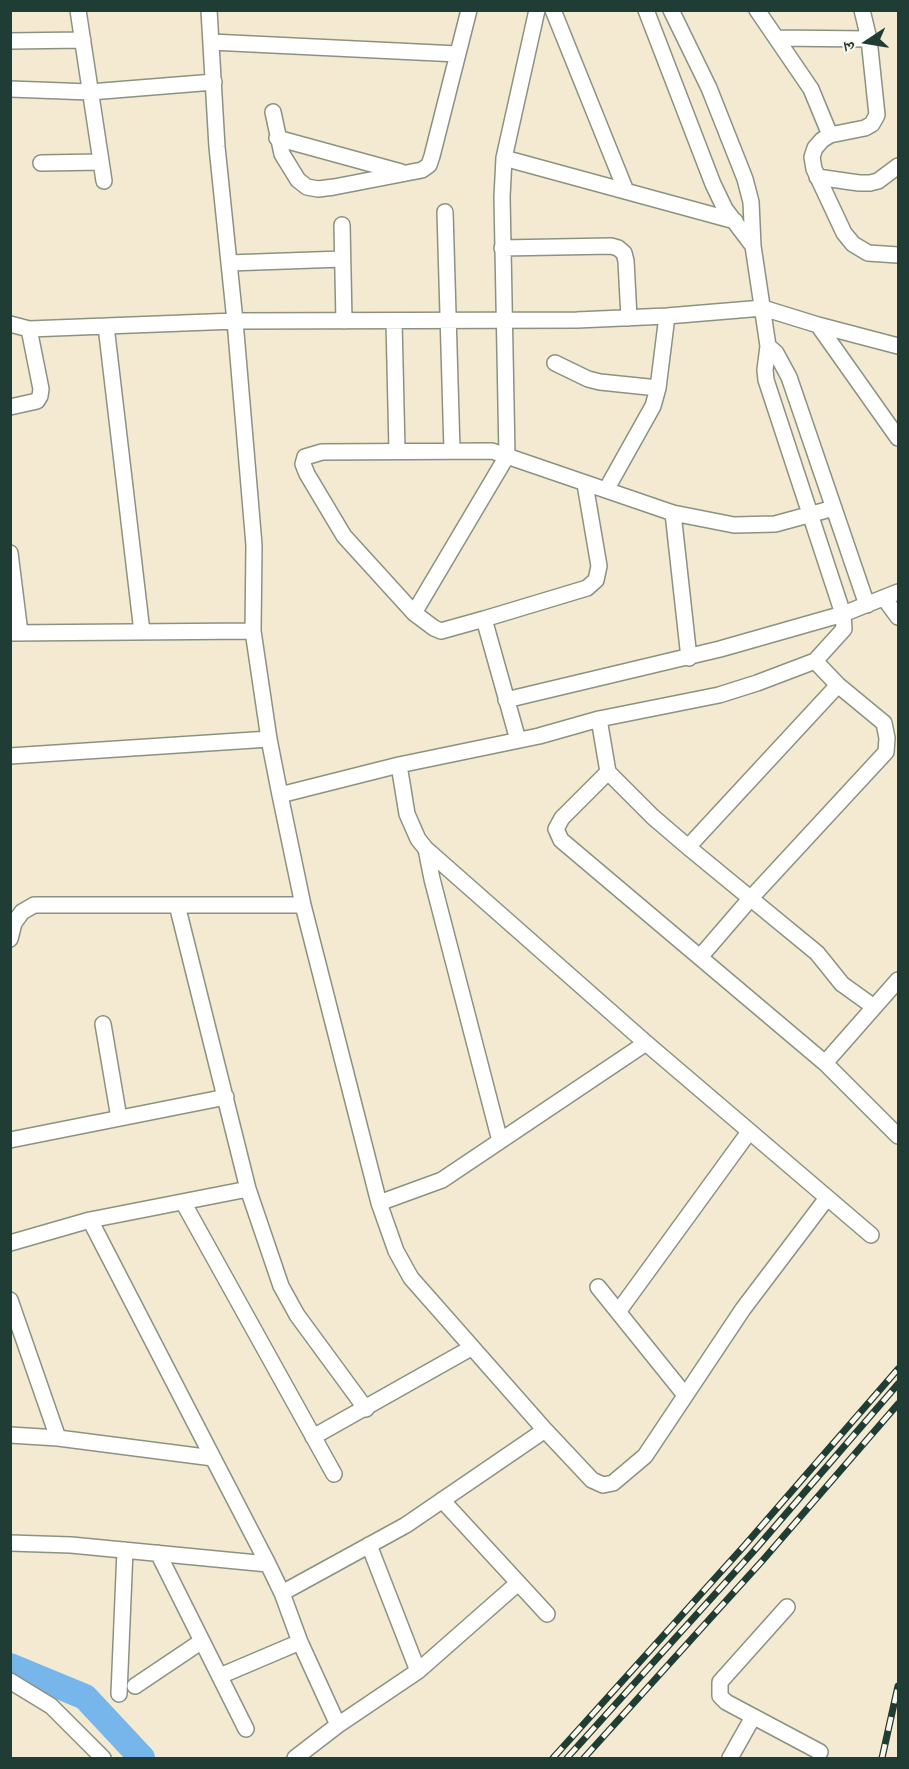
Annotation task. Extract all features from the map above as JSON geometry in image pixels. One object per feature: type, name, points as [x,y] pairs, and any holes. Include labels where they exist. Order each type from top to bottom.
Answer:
[{"type":"street","points":[[78,10],[104,182]]},
{"type":"street","points":[[209,10],[217,147],[235,321],[254,545],[253,631],[269,739],[303,905],[379,1203],[396,1251],[411,1278],[471,1348],[592,1480],[603,1485],[613,1483],[645,1456],[743,1309],[827,1198]]},
{"type":"street","points":[[273,112],[282,154],[297,180],[307,187],[318,189],[334,187],[422,170],[429,165],[469,10]]},
{"type":"street","points":[[414,613],[507,456],[502,248],[504,158],[537,10]]},
{"type":"street","points":[[553,10],[626,191]]},
{"type":"street","points":[[646,10],[713,184],[725,209],[753,246]]},
{"type":"street","points":[[280,795],[599,719],[719,695],[815,661],[844,629],[843,614],[766,380],[768,346],[753,246],[751,202],[745,179],[709,88],[671,10]]},
{"type":"street","points":[[758,10],[811,89],[830,135]]},
{"type":"street","points":[[862,10],[869,39],[877,115],[872,124],[865,128],[830,135],[815,148],[812,157],[817,177],[844,233],[853,244],[868,253],[898,255]]},
{"type":"street","points":[[776,38],[869,39]]},
{"type":"street","points":[[10,41],[82,40]]},
{"type":"street","points":[[211,42],[458,54]]},
{"type":"street","points":[[10,89],[90,92],[214,82]]},
{"type":"street","points":[[277,138],[406,173]]},
{"type":"street","points":[[504,158],[735,221]]},
{"type":"street","points":[[41,163],[101,162]]},
{"type":"street","points":[[817,177],[870,183],[878,181],[898,166]]},
{"type":"street","points":[[445,212],[452,450]]},
{"type":"street","points":[[342,225],[344,321]]},
{"type":"street","points":[[502,248],[611,246],[618,248],[624,254],[626,261],[629,318]]},
{"type":"street","points":[[229,263],[342,259]]},
{"type":"street","points":[[10,324],[29,329],[235,321],[629,318],[763,308],[898,346]]},
{"type":"street","points":[[606,490],[653,406],[658,388],[667,316]]},
{"type":"street","points":[[394,321],[397,451]]},
{"type":"street","points":[[818,325],[898,438]]},
{"type":"street","points":[[106,326],[142,632]]},
{"type":"street","points":[[10,407],[37,401],[40,396],[41,389],[29,329]]},
{"type":"street","points":[[768,346],[776,353],[789,376],[867,605]]},
{"type":"street","points":[[555,363],[588,379],[616,385],[658,388]]},
{"type":"street","points":[[585,484],[599,566],[596,580],[587,588],[441,631],[414,613],[344,536],[303,464],[305,457],[322,452],[492,451],[673,513],[734,525],[775,524],[834,508]]},
{"type":"street","points":[[673,513],[689,658]]},
{"type":"street","points":[[10,553],[15,633],[253,631]]},
{"type":"street","points":[[506,700],[689,658],[843,614],[898,592]]},
{"type":"street","points":[[884,598],[898,617]]},
{"type":"street","points":[[484,619],[518,740]]},
{"type":"street","points":[[700,957],[750,899],[886,752],[887,738],[884,723],[838,685],[815,661]]},
{"type":"street","points":[[688,847],[838,685]]},
{"type":"street","points":[[599,719],[608,772],[653,817],[818,953],[842,984],[874,1007]]},
{"type":"street","points":[[10,756],[269,739]]},
{"type":"street","points":[[399,765],[407,814],[418,839],[426,849],[646,1043],[871,1235]]},
{"type":"street","points":[[608,772],[562,818],[556,829],[561,840],[825,1063],[896,1129]]},
{"type":"street","points":[[426,849],[500,1141]]},
{"type":"street","points":[[10,939],[14,923],[21,912],[34,905],[303,905]]},
{"type":"street","points":[[177,905],[248,1189],[281,1286],[297,1315],[366,1409]]},
{"type":"street","points":[[825,1063],[898,980]]},
{"type":"street","points":[[103,1024],[119,1119]]},
{"type":"street","points":[[379,1203],[442,1180],[646,1043]]},
{"type":"street","points":[[10,1140],[226,1097]]},
{"type":"street","points":[[618,1312],[749,1132]]},
{"type":"street","points":[[10,1243],[90,1220],[248,1189]]},
{"type":"street","points":[[183,1202],[334,1474]]},
{"type":"street","points":[[90,1220],[268,1564],[338,1725]]},
{"type":"street","points":[[598,1287],[686,1395]]},
{"type":"street","points":[[10,1300],[58,1438]]},
{"type":"street","points":[[313,1437],[471,1348]]},
{"type":"street","points":[[282,1593],[406,1525],[545,1430]]},
{"type":"street","points":[[10,1435],[58,1438],[213,1458]]},
{"type":"street","points":[[442,1500],[546,1614]]},
{"type":"street","points":[[10,1543],[125,1550],[268,1564]]},
{"type":"street","points":[[369,1545],[418,1671]]},
{"type":"street","points":[[119,1694],[125,1550]]},
{"type":"street","points":[[158,1553],[246,1729]]},
{"type":"street","points":[[295,1758],[338,1725],[418,1671],[518,1583]]},
{"type":"street","points":[[787,1607],[720,1682],[720,1696],[726,1702],[820,1752]]},
{"type":"street","points":[[135,1686],[202,1641]]},
{"type":"street","points":[[220,1676],[300,1642]]},
{"type":"street","points":[[10,1682],[51,1706],[103,1758]]},
{"type":"street","points":[[730,1758],[753,1717]]},
{"type":"waterway","points":[[10,1666],[85,1697],[142,1758]]},
{"type":"railway","points":[[553,1758],[745,1545],[898,1369]]},
{"type":"railway","points":[[567,1758],[753,1552],[898,1384]]},
{"type":"railway","points":[[584,1758],[763,1560],[898,1404]]},
{"type":"railway","points":[[882,1758],[898,1686]]}]
